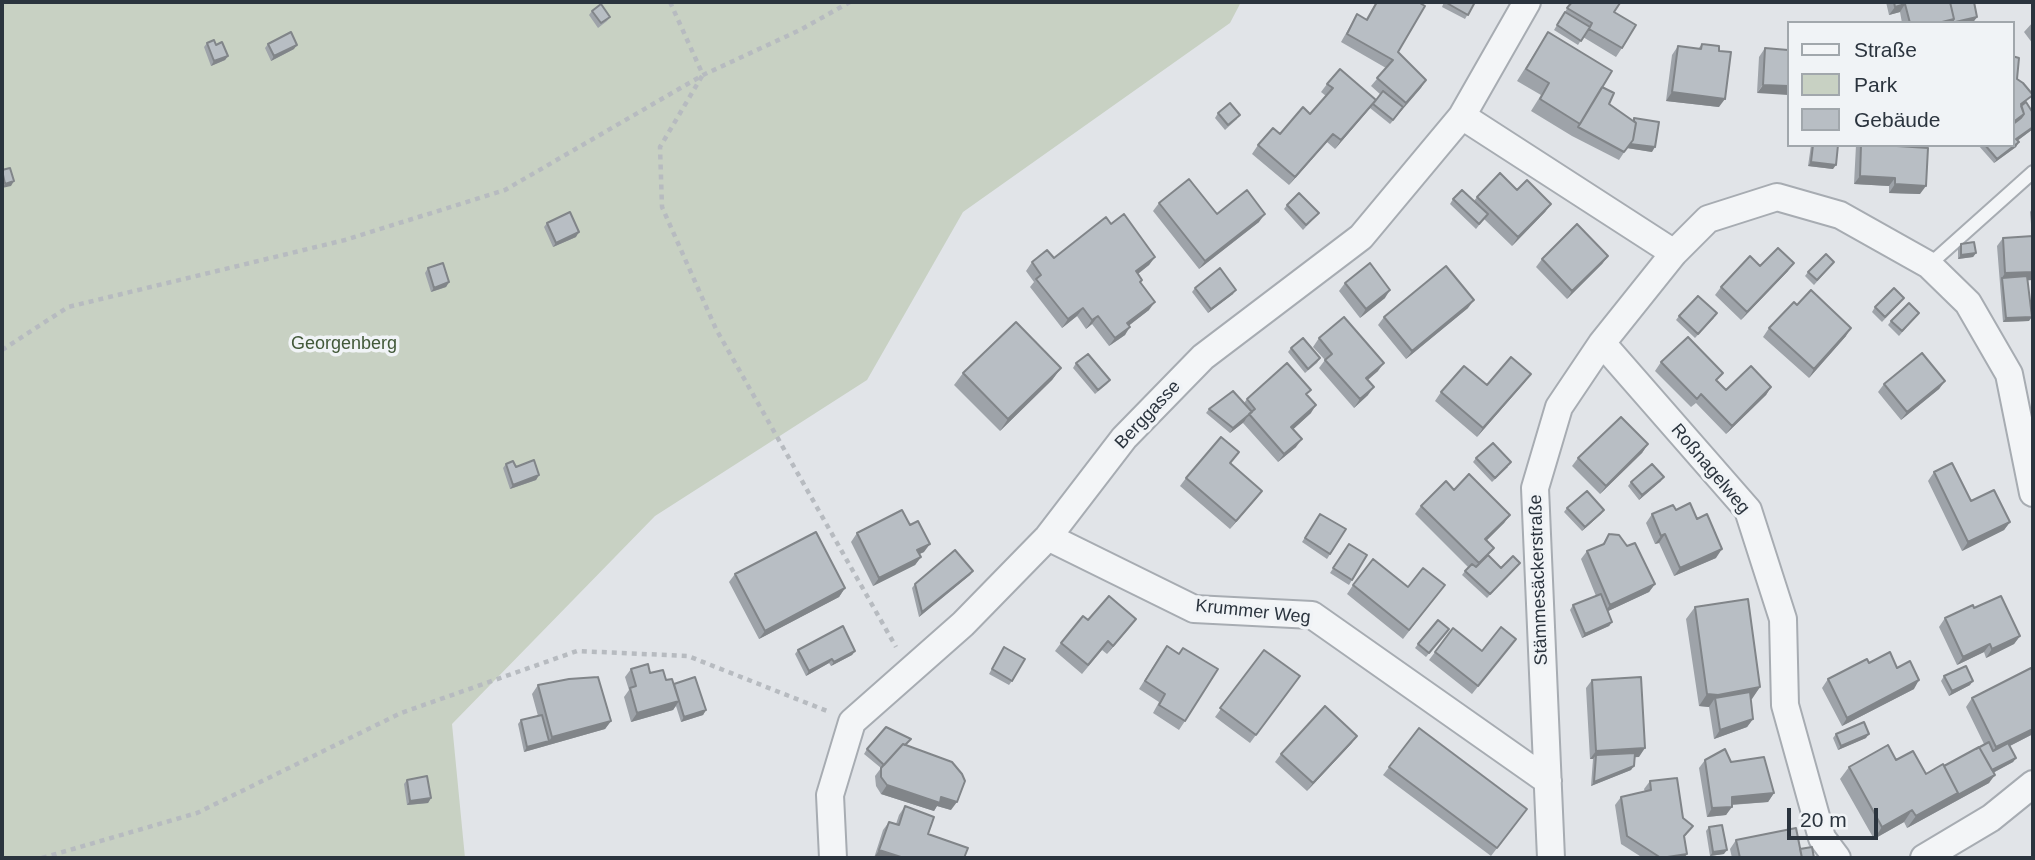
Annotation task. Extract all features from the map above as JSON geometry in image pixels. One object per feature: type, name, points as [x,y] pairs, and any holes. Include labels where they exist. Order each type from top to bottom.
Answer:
[{"type":"street","name":"Berggasse","points":[[852,722],[963,624],[1048,537],[1124,438],[1203,357],[1361,237],[1462,116],[1527,2]]},
{"type":"street","points":[[1462,116],[1674,253]]},
{"type":"street","name":"Stämmesäckerstraße","points":[[1551,858],[1535,488],[1559,407],[1602,343],[1674,253],[1708,219],[1777,197],[1840,215],[1929,265]]},
{"type":"street","points":[[1929,265],[1968,303],[2009,374],[2033,494]]},
{"type":"street","name":"Roßnagelweg","points":[[1602,343],[1748,510],[1783,619],[1784,705],[1822,838],[1837,858]]},
{"type":"street","name":"Krummer Weg","points":[[1048,537],[1194,609],[1312,615],[1548,780]]},
{"type":"street","points":[[833,858],[830,795],[852,722]]},
{"type":"street","points":[[1924,858],[1991,818],[2033,784]]},
{"type":"lane","points":[[1929,265],[2033,172]]},
{"type":"path","points":[[670,2],[703,75]]},
{"type":"path","points":[[2,350],[68,307],[345,240],[505,190],[703,75],[800,30],[850,2]]},
{"type":"path","points":[[703,75],[660,147],[662,207],[716,329],[909,671]]},
{"type":"path","points":[[42,858],[197,813],[401,713],[578,651],[688,656],[852,722]]},
{"type":"green space","name":"Georgenberg","points":[[2,2],[1241,2],[1230,23],[963,212],[867,380],[655,516],[452,724],[465,858],[2,858]]},
{"type":"building","points":[[1377,2],[1418,2],[1425,6],[1398,52],[1426,80],[1406,103],[1377,78],[1393,60],[1347,34],[1357,14],[1367,20]]},
{"type":"building","points":[[1445,2],[1475,2],[1468,15]]},
{"type":"building","points":[[1572,2],[1620,3],[1614,12],[1636,25],[1622,48],[1589,29],[1592,23],[1567,8]]},
{"type":"building","points":[[1894,2],[1950,2],[1954,19],[1909,21],[1905,4],[1895,7]]},
{"type":"building","points":[[1950,2],[1974,2],[1977,17],[1952,21]]},
{"type":"building","points":[[601,4],[610,17],[601,23],[592,11]]},
{"type":"building","points":[[1565,12],[1590,27],[1581,41],[1557,25]]},
{"type":"building","points":[[291,32],[297,45],[274,56],[268,44]]},
{"type":"building","points":[[1548,32],[1612,71],[1580,124],[1540,99],[1549,83],[1526,69]]},
{"type":"building","points":[[214,40],[216,45],[222,42],[228,56],[214,61],[207,43]]},
{"type":"building","points":[[1702,44],[1719,46],[1719,51],[1731,52],[1725,99],[1672,92],[1678,46],[1701,49]]},
{"type":"building","points":[[1765,48],[1786,50],[1786,86],[1763,85]]},
{"type":"building","points":[[2014,57],[2019,58],[2017,79],[2033,95],[2021,104],[2024,114],[2014,122]]},
{"type":"building","points":[[1340,69],[1376,100],[1341,140],[1333,134],[1295,177],[1258,145],[1273,128],[1280,134],[1303,107],[1310,114],[1333,88],[1327,84]]},
{"type":"building","points":[[1602,87],[1614,93],[1609,104],[1636,123],[1633,140],[1624,152],[1578,127]]},
{"type":"building","points":[[1383,91],[1403,107],[1393,120],[1373,104]]},
{"type":"building","points":[[2026,102],[2033,113],[2033,127],[2016,139],[2019,142],[2014,146],[2014,123],[2024,114],[2021,106]]},
{"type":"building","points":[[1230,103],[1240,115],[1228,125],[1218,113]]},
{"type":"building","points":[[1634,118],[1659,122],[1655,147],[1630,144],[1636,123]]},
{"type":"building","points":[[1813,147],[1838,147],[1836,165],[1811,162]]},
{"type":"building","points":[[1861,147],[1928,148],[1926,186],[1895,184],[1895,178],[1860,176]]},
{"type":"building","points":[[1987,147],[2013,147],[1997,159]]},
{"type":"building","points":[[10,168],[14,181],[5,184],[2,170]]},
{"type":"building","points":[[1500,173],[1517,190],[1527,180],[1551,204],[1518,237],[1477,197]]},
{"type":"building","points":[[1189,179],[1217,214],[1247,190],[1265,214],[1205,261],[1159,203]]},
{"type":"building","points":[[1462,190],[1488,214],[1479,224],[1453,199]]},
{"type":"building","points":[[1299,193],[1319,213],[1306,225],[1287,205]]},
{"type":"building","points":[[570,212],[579,232],[556,243],[547,223]]},
{"type":"building","points":[[1124,214],[1155,257],[1136,271],[1142,280],[1140,282],[1155,302],[1127,323],[1130,327],[1115,338],[1098,316],[1092,320],[1083,308],[1068,319],[1036,279],[1041,275],[1032,262],[1047,250],[1054,258],[1106,217],[1111,224]]},
{"type":"building","points":[[1577,224],[1608,256],[1572,291],[1542,259]]},
{"type":"building","points":[[2033,236],[2033,272],[2005,273],[2003,238]]},
{"type":"building","points":[[1974,242],[1976,253],[1961,255],[1961,244]]},
{"type":"building","points":[[1778,248],[1794,263],[1747,312],[1721,287],[1750,256],[1760,266]]},
{"type":"building","points":[[1826,254],[1834,262],[1817,280],[1808,272]]},
{"type":"building","points":[[443,263],[449,282],[434,288],[428,268]]},
{"type":"building","points":[[1370,263],[1390,290],[1366,309],[1345,283]]},
{"type":"building","points":[[1446,266],[1474,300],[1412,351],[1384,317]]},
{"type":"building","points":[[1220,268],[1236,290],[1211,309],[1195,288]]},
{"type":"building","points":[[2027,276],[2032,317],[2006,318],[2002,278]]},
{"type":"building","points":[[1894,288],[1904,298],[1885,317],[1875,307]]},
{"type":"building","points":[[1811,290],[1851,328],[1814,369],[1769,328],[1794,302],[1797,305]]},
{"type":"building","points":[[1698,296],[1717,313],[1698,334],[1679,316]]},
{"type":"building","points":[[1909,303],[1919,313],[1902,331],[1891,321]]},
{"type":"building","points":[[1344,317],[1384,363],[1366,378],[1374,387],[1360,399],[1325,360],[1332,354],[1319,338]]},
{"type":"building","points":[[1016,322],[1061,368],[1008,419],[963,373]]},
{"type":"building","points":[[1688,337],[1723,373],[1716,380],[1726,390],[1751,366],[1771,387],[1732,426],[1701,394],[1697,399],[1661,362]]},
{"type":"building","points":[[1303,338],[1320,358],[1308,369],[1291,348]]},
{"type":"building","points":[[1922,353],[1945,381],[1907,412],[1884,384]]},
{"type":"building","points":[[1088,354],[1110,380],[1098,390],[1076,363]]},
{"type":"building","points":[[1511,357],[1531,374],[1483,428],[1441,392],[1464,366],[1487,385]]},
{"type":"building","points":[[1287,363],[1311,390],[1306,394],[1316,405],[1291,427],[1302,439],[1284,454],[1249,414],[1255,409],[1247,399]]},
{"type":"building","points":[[1233,391],[1252,412],[1233,428],[1209,409]]},
{"type":"building","points":[[1621,417],[1648,444],[1606,486],[1578,458]]},
{"type":"building","points":[[1221,437],[1239,452],[1230,463],[1262,491],[1236,521],[1186,478]]},
{"type":"building","points":[[1493,443],[1511,462],[1495,478],[1476,458]]},
{"type":"building","points":[[534,460],[539,475],[513,485],[506,464],[513,461],[516,467]]},
{"type":"building","points":[[1952,463],[1971,501],[1994,490],[2010,522],[1968,542],[1934,472]]},
{"type":"building","points":[[1652,464],[1664,477],[1642,495],[1631,482]]},
{"type":"building","points":[[1469,474],[1510,515],[1485,539],[1494,548],[1479,563],[1421,506],[1446,481],[1454,490]]},
{"type":"building","points":[[1587,491],[1604,510],[1585,527],[1567,508]]},
{"type":"building","points":[[1690,503],[1697,519],[1707,514],[1722,549],[1680,568],[1665,534],[1661,536],[1652,514],[1673,505],[1676,510]]},
{"type":"building","points":[[902,510],[910,525],[918,521],[930,544],[917,550],[921,557],[879,578],[857,533]]},
{"type":"building","points":[[1320,514],[1346,529],[1330,554],[1305,538]]},
{"type":"building","points":[[816,532],[845,588],[765,631],[735,574]]},
{"type":"building","points":[[1609,534],[1619,535],[1627,546],[1635,543],[1655,584],[1610,605],[1587,551],[1604,544]]},
{"type":"building","points":[[1349,544],[1367,555],[1352,580],[1333,568]]},
{"type":"building","points":[[955,550],[973,571],[922,612],[915,584]]},
{"type":"building","points":[[1488,555],[1501,568],[1513,556],[1520,563],[1490,594],[1465,571],[1472,564],[1476,567]]},
{"type":"building","points":[[1373,559],[1408,587],[1423,568],[1445,585],[1409,630],[1353,585]]},
{"type":"building","points":[[1601,594],[1612,622],[1585,634],[1573,605]]},
{"type":"building","points":[[1109,596],[1136,619],[1113,646],[1108,641],[1088,665],[1061,643],[1083,616],[1088,620]]},
{"type":"building","points":[[2001,596],[2020,636],[1992,649],[1990,644],[1963,657],[1945,618]]},
{"type":"building","points":[[1748,599],[1760,687],[1718,695],[1707,694],[1695,607]]},
{"type":"building","points":[[1438,620],[1449,629],[1429,653],[1418,644]]},
{"type":"building","points":[[843,626],[855,651],[809,671],[798,650]]},
{"type":"building","points":[[1501,627],[1516,639],[1478,686],[1435,652],[1453,628],[1482,651]]},
{"type":"building","points":[[1167,646],[1179,654],[1183,648],[1218,669],[1185,721],[1159,705],[1165,694],[1145,681]]},
{"type":"building","points":[[1004,647],[1025,659],[1012,681],[992,669]]},
{"type":"building","points":[[1264,650],[1300,676],[1256,735],[1220,708]]},
{"type":"building","points":[[1890,652],[1897,668],[1910,661],[1919,680],[1847,718],[1828,679],[1867,659],[1869,663]]},
{"type":"building","points":[[648,664],[650,673],[663,670],[666,680],[672,679],[679,701],[637,713],[630,688],[636,686],[631,669]]},
{"type":"building","points":[[1966,666],[1973,681],[1952,691],[1944,676]]},
{"type":"building","points":[[2031,668],[2033,729],[1996,747],[1972,698]]},
{"type":"building","points":[[598,677],[611,721],[552,737],[538,685]]},
{"type":"building","points":[[695,677],[706,710],[684,717],[674,684]]},
{"type":"building","points":[[1641,677],[1645,748],[1596,751],[1592,680]]},
{"type":"building","points":[[1750,692],[1753,719],[1720,730],[1715,698]]},
{"type":"building","points":[[1325,706],[1357,736],[1313,783],[1281,754]]},
{"type":"building","points":[[542,715],[549,741],[527,747],[521,720]]},
{"type":"building","points":[[1864,722],[1869,734],[1841,746],[1836,734]]},
{"type":"building","points":[[886,727],[911,739],[884,765],[867,749]]},
{"type":"building","points":[[1419,728],[1527,809],[1497,848],[1389,767]]},
{"type":"building","points":[[1989,742],[1993,751],[2008,743],[2016,758],[1992,770],[1979,747]]},
{"type":"building","points":[[903,744],[952,762],[965,781],[957,802],[941,797],[940,803],[887,785],[881,777],[881,768]]},
{"type":"building","points":[[1888,745],[1896,760],[1913,751],[1926,774],[1943,764],[1958,793],[1916,816],[1912,810],[1882,827],[1849,767]]},
{"type":"building","points":[[1979,747],[1995,775],[1956,796],[1958,793],[1944,766]]},
{"type":"building","points":[[1725,749],[1731,762],[1764,757],[1774,793],[1732,797],[1732,807],[1712,808],[1705,760]]},
{"type":"building","points":[[1635,753],[1634,766],[1594,782],[1596,755]]},
{"type":"building","points":[[427,776],[431,798],[410,801],[407,780]]},
{"type":"building","points":[[1677,778],[1683,818],[1693,826],[1684,836],[1687,854],[1661,858],[1627,836],[1621,797],[1651,790],[1650,781]]},
{"type":"building","points":[[905,806],[934,817],[928,834],[968,848],[964,858],[904,858],[879,850],[889,822],[899,825]]},
{"type":"building","points":[[1722,825],[1727,850],[1713,852],[1709,827]]},
{"type":"building","points":[[1796,828],[1802,858],[1740,858],[1736,840]]},
{"type":"building","points":[[1812,847],[1814,858],[1802,858],[1800,849]]}]
